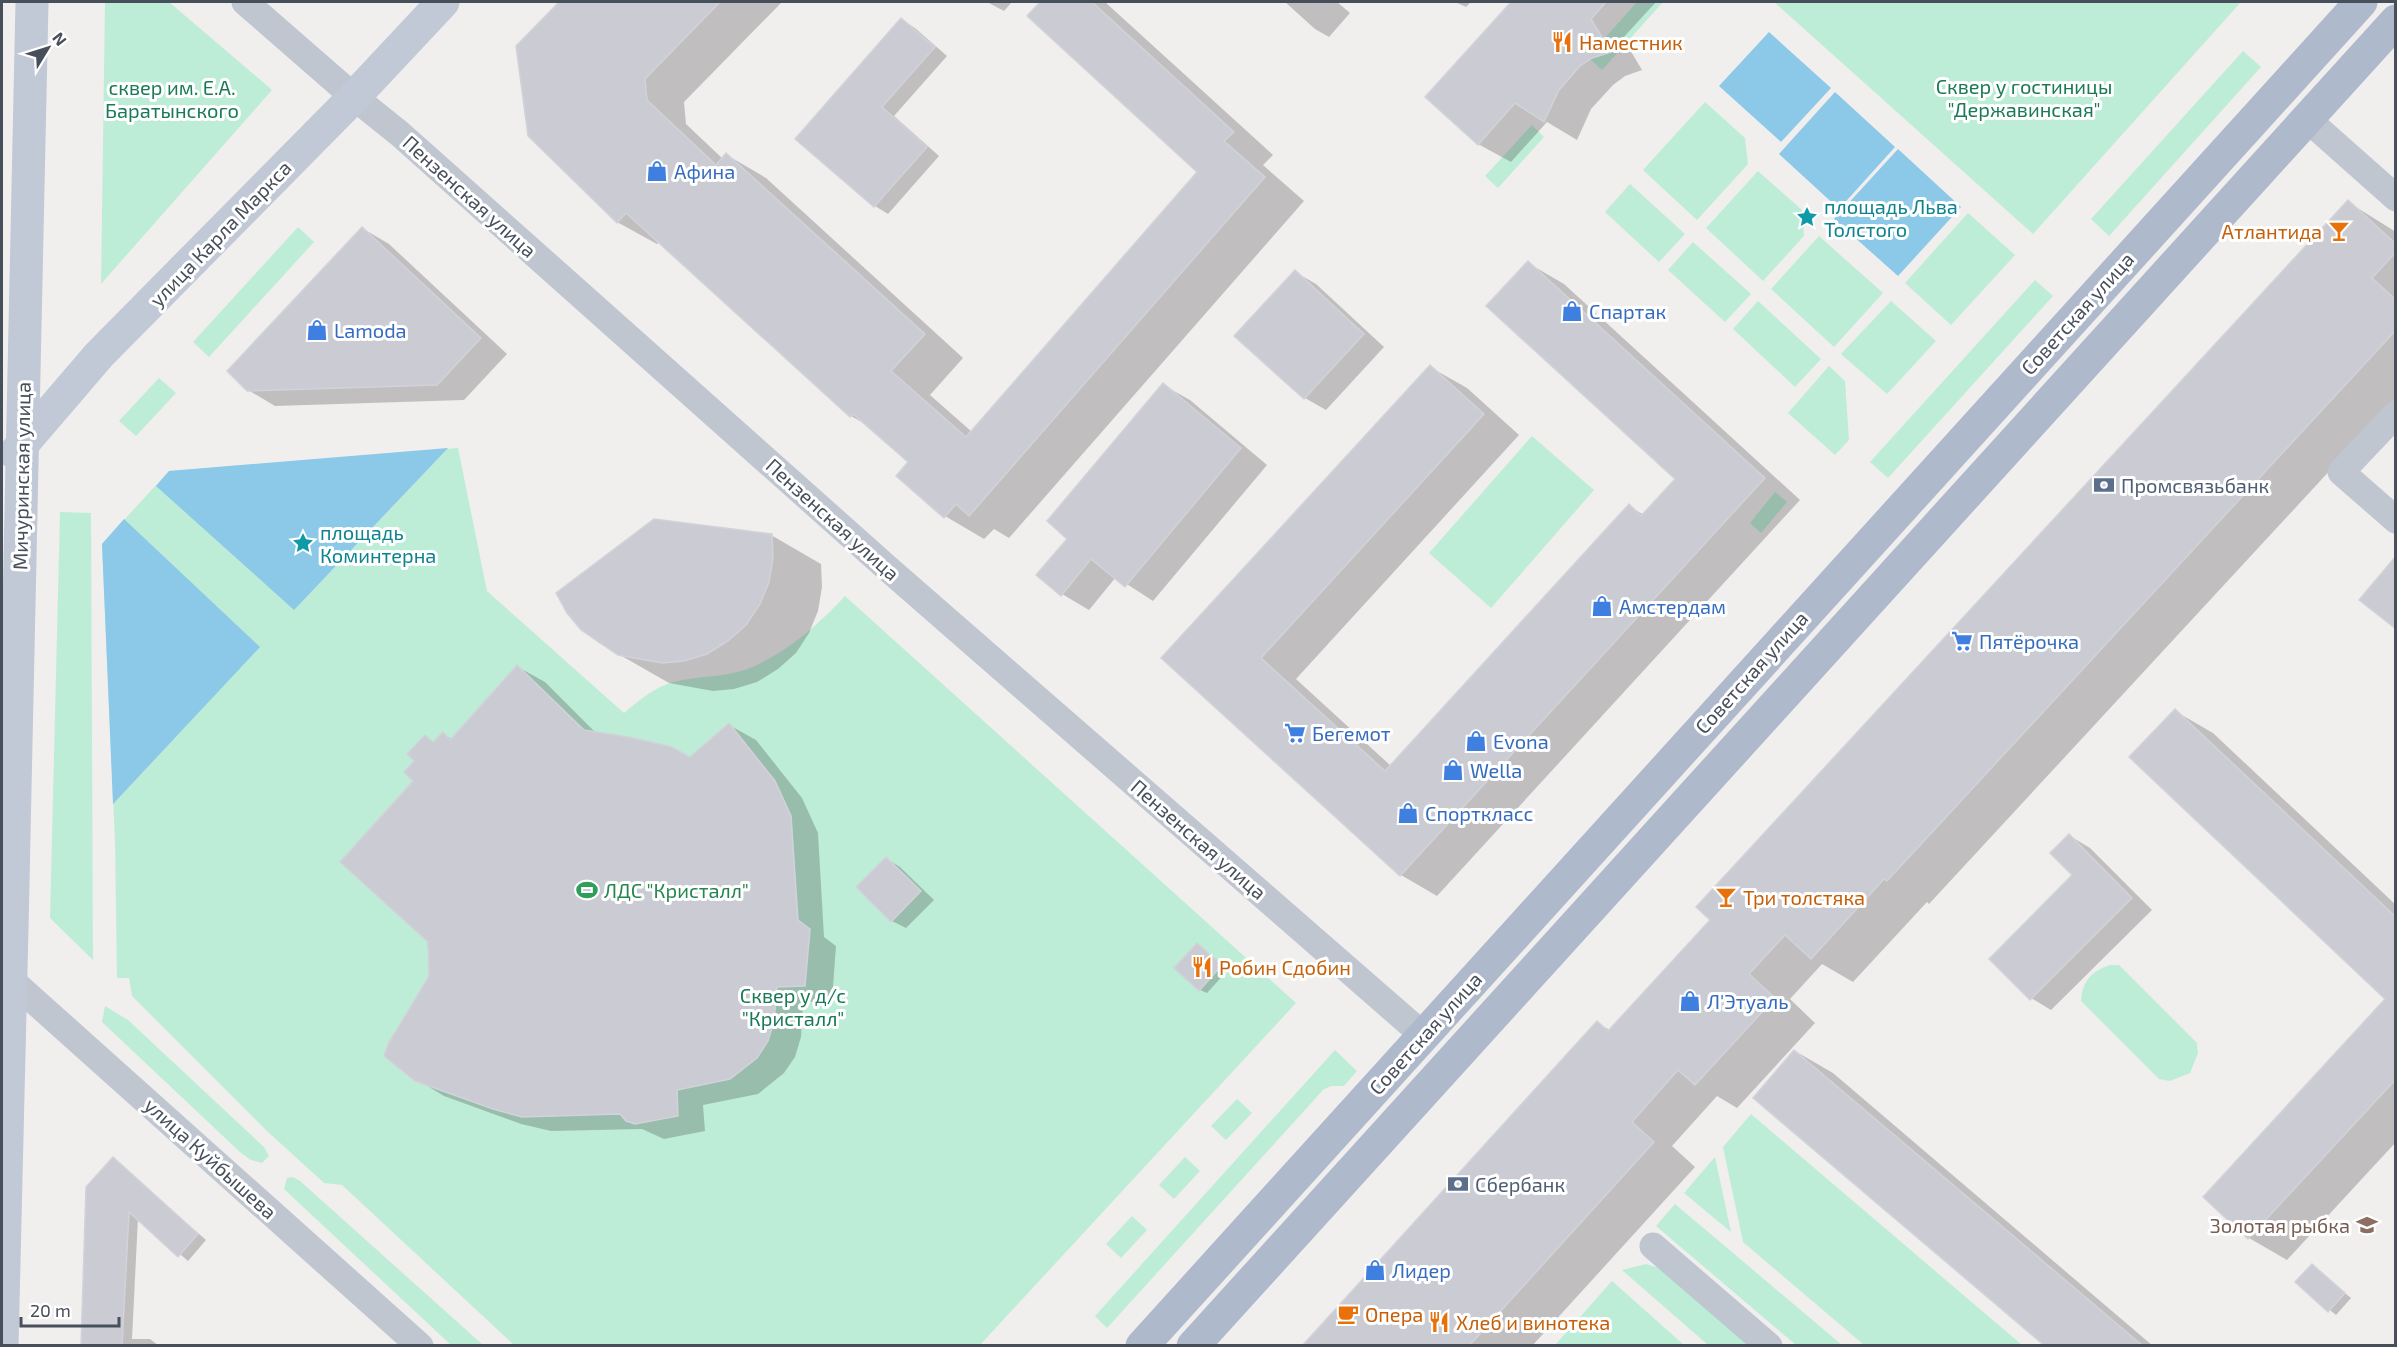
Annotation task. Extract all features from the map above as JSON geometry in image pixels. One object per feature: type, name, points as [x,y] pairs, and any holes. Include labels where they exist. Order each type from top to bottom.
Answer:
[{"type":"main road","name":"Мичуринская улица","points":[[2,1346],[12,457],[32,2]]},
{"type":"main road","name":"улица Карла Маркса","points":[[12,457],[99,355],[354,97],[443,2]]},
{"type":"main road","name":"Советская улица","points":[[1142,1346],[2361,2]]},
{"type":"main road","points":[[1193,1346],[2396,21]]},
{"type":"main road","points":[[1423,1035],[1452,1060]]},
{"type":"street","name":"Пензенская улица","points":[[245,2],[400,134],[886,567],[1423,1035]]},
{"type":"street","points":[[2307,118],[2396,198]]},
{"type":"street","points":[[2396,414],[2341,472],[2396,520]]},
{"type":"street","name":"улица Куйбышева","points":[[7,977],[420,1346]]},
{"type":"street","points":[[1653,1246],[1768,1346]]},
{"type":"green space","name":"сквер им. Е.А. Баратынского","points":[[105,2],[169,2],[272,90],[101,284]]},
{"type":"green space","points":[[1637,2],[1663,2],[1602,70],[1588,57]]},
{"type":"green space","name":"Сквер у гостиницы \"Державинская\"","points":[[1774,2],[2241,2],[2033,234]]},
{"type":"green space","points":[[2243,51],[2261,67],[2109,236],[2091,219]]},
{"type":"green space","points":[[1705,102],[1745,138],[1748,164],[1697,220],[1643,170]]},
{"type":"green space","points":[[1532,125],[1544,137],[1498,188],[1485,176]]},
{"type":"green space","points":[[1758,171],[1802,210],[1804,236],[1763,281],[1706,228]]},
{"type":"green space","points":[[1630,184],[1685,234],[1659,262],[1605,212]]},
{"type":"green space","points":[[1968,213],[2015,255],[1951,325],[1905,283]]},
{"type":"green space","points":[[298,227],[314,242],[209,357],[193,342]]},
{"type":"green space","points":[[1819,236],[1883,293],[1834,347],[1771,289]]},
{"type":"green space","points":[[1693,242],[1751,294],[1725,322],[1668,270]]},
{"type":"green space","points":[[2035,280],[2053,296],[1888,478],[1870,462]]},
{"type":"green space","points":[[1758,301],[1821,359],[1795,387],[1733,329]]},
{"type":"green space","points":[[1891,301],[1936,341],[1887,394],[1841,354]]},
{"type":"green space","points":[[1829,366],[1845,381],[1849,440],[1835,455],[1788,413]]},
{"type":"green space","points":[[159,378],[176,393],[136,436],[119,421]]},
{"type":"green space","points":[[1532,436],[1594,490],[1491,608],[1429,553]]},
{"type":"green space","name":"Сквер у д/с \"Кристалл\"","points":[[458,448],[487,591],[624,713],[648,694],[667,684],[736,673],[768,660],[804,635],[845,596],[1296,1003],[980,1345],[514,1345],[342,1185],[324,1183],[267,1131],[132,996],[129,978],[117,978],[115,841],[102,544],[169,471]]},
{"type":"green space","points":[[1775,492],[1787,502],[1761,533],[1750,523]]},
{"type":"green space","points":[[60,512],[91,513],[93,960],[50,918]]},
{"type":"green space","points":[[2110,965],[2119,965],[2197,1043],[2198,1053],[2190,1073],[2170,1081],[2159,1079],[2081,1001],[2083,988],[2089,978],[2098,970]]},
{"type":"green space","points":[[105,1006],[128,1020],[264,1147],[269,1156],[262,1163],[251,1160],[241,1153],[102,1022]]},
{"type":"green space","points":[[1335,1050],[1357,1071],[1344,1086],[1331,1086],[1323,1090],[1107,1328],[1095,1316]]},
{"type":"green space","points":[[1237,1099],[1252,1113],[1226,1140],[1211,1126]]},
{"type":"green space","points":[[1751,1114],[2022,1345],[1864,1345],[1743,1242],[1723,1147]]},
{"type":"green space","points":[[1185,1157],[1200,1171],[1174,1199],[1159,1185]]},
{"type":"green space","points":[[1715,1157],[1731,1232],[1684,1193]]},
{"type":"green space","points":[[293,1177],[483,1345],[451,1345],[284,1189],[287,1178]]},
{"type":"green space","points":[[1675,1204],[1842,1345],[1796,1345],[1656,1226]]},
{"type":"green space","points":[[1132,1216],[1147,1230],[1121,1258],[1106,1244]]},
{"type":"green space","points":[[1646,1264],[1662,1269],[1748,1345],[1708,1345],[1622,1270]]},
{"type":"green space","points":[[1612,1281],[1684,1345],[1555,1345]]},
{"type":"water","points":[[1769,32],[1831,88],[1781,142],[1719,86]]},
{"type":"water","points":[[1835,92],[1895,147],[1839,209],[1779,154]]},
{"type":"water","points":[[1898,149],[1961,207],[1898,276],[1834,219]]},
{"type":"water","points":[[448,448],[294,610],[156,486],[169,471]]},
{"type":"water","points":[[124,519],[260,647],[113,804],[102,544]]},
{"type":"building","points":[[559,2],[720,2],[645,79],[647,100],[716,165],[726,153],[925,334],[891,371],[966,437],[1197,172],[1027,16],[1040,2],[1092,2],[1234,132],[1224,141],[1265,177],[969,516],[956,504],[944,518],[896,476],[908,462],[853,414],[850,417],[626,213],[617,223],[528,136],[516,46]]},
{"type":"building","points":[[1511,2],[1606,2],[1591,19],[1611,52],[1592,58],[1580,66],[1559,90],[1544,122],[1515,103],[1478,145],[1425,97]]},
{"type":"building","points":[[901,18],[935,47],[882,107],[927,147],[874,207],[795,139]]},
{"type":"building","points":[[2348,200],[2396,244],[2396,252],[2372,278],[2396,300],[2396,330],[1887,881],[1884,879],[1811,959],[1785,935],[1749,974],[1775,998],[1695,1085],[1678,1070],[1632,1122],[1654,1142],[1469,1346],[1302,1346],[1597,1021],[1608,1031],[1710,920],[1696,907]]},
{"type":"building","points":[[362,227],[481,338],[437,385],[247,391],[227,371]]},
{"type":"building","points":[[1528,261],[1765,478],[1400,876],[1161,658],[1430,365],[1484,414],[1261,658],[1385,771],[1629,504],[1641,516],[1675,479],[1486,306]]},
{"type":"building","points":[[1295,270],[1364,334],[1304,399],[1234,336]]},
{"type":"building","points":[[1163,383],[1241,448],[1125,587],[1091,559],[1061,596],[1036,575],[1067,539],[1047,521]]},
{"type":"building","points":[[654,519],[772,534],[773,558],[769,582],[760,604],[746,625],[728,641],[707,654],[684,661],[662,663],[618,655],[581,630],[567,613],[556,593]]},
{"type":"building","points":[[2396,556],[2396,629],[2359,600]]},
{"type":"building","points":[[517,665],[584,730],[672,747],[690,757],[729,723],[775,781],[791,816],[798,920],[810,929],[805,986],[777,987],[774,1021],[768,1041],[757,1058],[730,1079],[677,1090],[678,1116],[635,1124],[626,1121],[620,1114],[522,1117],[415,1081],[384,1056],[388,1044],[429,976],[428,942],[340,862],[413,781],[404,772],[414,761],[407,754],[425,735],[433,742],[443,732],[450,740]]},
{"type":"building","points":[[2175,709],[2396,917],[2396,1079],[2248,1239],[2203,1197],[2385,999],[2129,757]]},
{"type":"building","points":[[2069,834],[2132,898],[2030,1000],[1989,959],[2072,875],[2050,853]]},
{"type":"building","points":[[886,857],[921,891],[891,922],[856,887]]},
{"type":"building","points":[[1197,943],[1222,965],[1199,991],[1174,968]]},
{"type":"building","points":[[1794,1050],[2143,1346],[2045,1346],[1753,1098]]},
{"type":"building","points":[[113,1157],[198,1234],[178,1257],[129,1212],[122,1346],[81,1346],[86,1187]]},
{"type":"building","points":[[2312,1264],[2345,1293],[2328,1312],[2295,1282]]},
{"type":"place","name":"Наместник","points":[[1562,42]]},
{"type":"place","name":"Афина","points":[[657,171]]},
{"type":"place","name":"площадь Льва Толстого","points":[[1807,217]]},
{"type":"place","name":"Атлантида","points":[[2339,231]]},
{"type":"place","name":"Спартак","points":[[1572,311]]},
{"type":"place","name":"Lamoda","points":[[317,330]]},
{"type":"place","name":"Промсвязьбанк","points":[[2104,485]]},
{"type":"place","name":"площадь Коминтерна","points":[[303,543]]},
{"type":"place","name":"Амстердам","points":[[1602,606]]},
{"type":"place","name":"Пятёрочка","points":[[1962,641]]},
{"type":"place","name":"Бегемот","points":[[1295,733]]},
{"type":"place","name":"Evona","points":[[1476,741]]},
{"type":"place","name":"Wella","points":[[1453,770]]},
{"type":"place","name":"Спорткласс","points":[[1408,813]]},
{"type":"place","name":"ЛДС \"Кристалл\"","points":[[587,890]]},
{"type":"place","name":"Три толстяка","points":[[1726,897]]},
{"type":"place","name":"Робин Сдобин","points":[[1202,967]]},
{"type":"place","name":"Л'Этуаль","points":[[1690,1001]]},
{"type":"place","name":"Сбербанк","points":[[1458,1184]]},
{"type":"place","name":"Золотая рыбка","points":[[2367,1225]]},
{"type":"place","name":"Лидер","points":[[1375,1270]]},
{"type":"place","name":"Опера","points":[[1348,1314]]},
{"type":"place","name":"Хлеб и винотека","points":[[1439,1322]]}]
